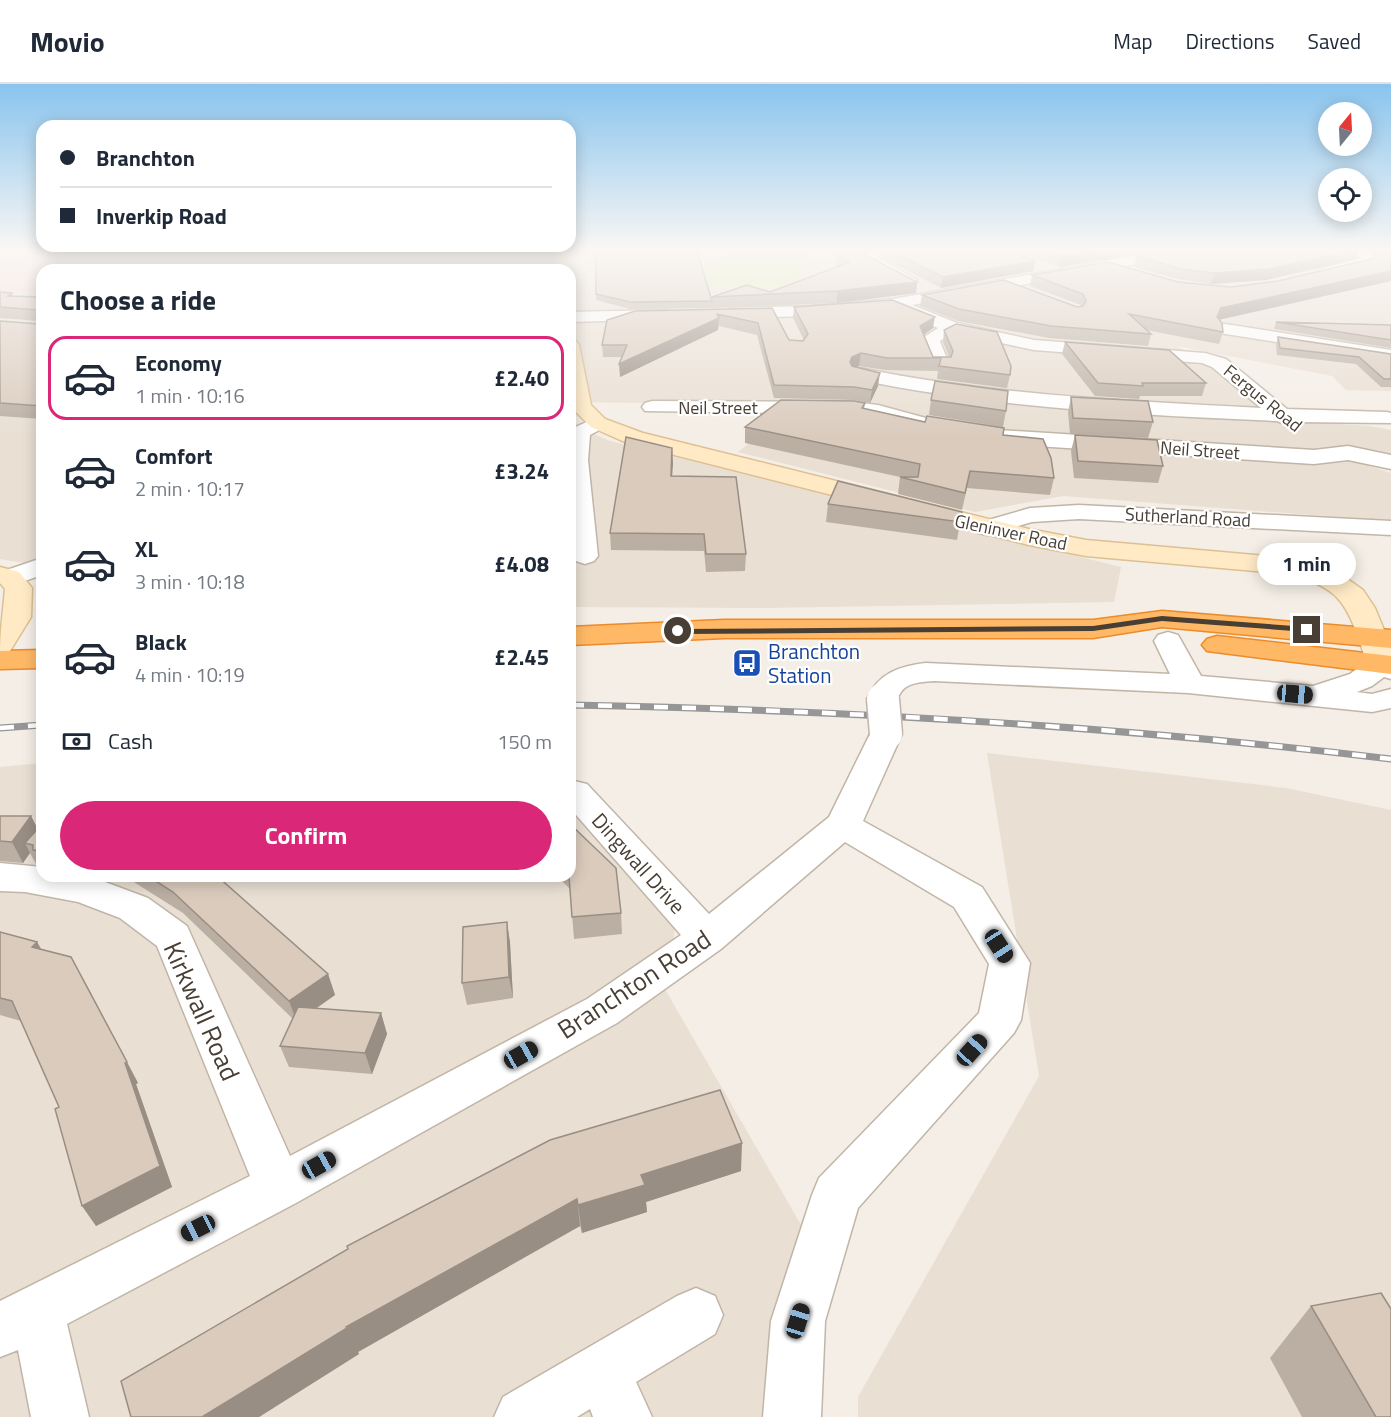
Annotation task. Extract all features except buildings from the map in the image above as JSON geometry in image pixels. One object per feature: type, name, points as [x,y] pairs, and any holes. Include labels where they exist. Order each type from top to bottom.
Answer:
[{"type":"highway","points":[[576,636],[724,630],[1093,629],[1162,619],[1385,655]]},
{"type":"highway","points":[[1093,629],[1168,641],[1281,651],[1385,655]]},
{"type":"highway","points":[[0,660],[36,658]]},
{"type":"street","points":[[709,314],[737,313]]},
{"type":"street","points":[[780,313],[788,330]]},
{"type":"street","name":"Fergus Road","points":[[917,313],[952,327],[1034,345],[1179,356],[1219,363],[1318,442],[1348,453]]},
{"type":"street","points":[[576,317],[674,315]]},
{"type":"street","points":[[940,364],[930,339],[952,327]]},
{"type":"street","points":[[1226,329],[1268,342],[1391,355]]},
{"type":"street","points":[[1105,352],[1120,370]]},
{"type":"street","points":[[860,374],[911,385],[1047,401],[1284,416],[1387,418]]},
{"type":"street","points":[[576,379],[581,407],[598,423],[580,432],[576,451]]},
{"type":"street","points":[[878,411],[911,385]]},
{"type":"street","name":"Neil Street","points":[[652,407],[853,408],[878,411],[964,431],[1036,440],[1314,458],[1348,453],[1391,462]]},
{"type":"street","name":"Gleninver Road","points":[[598,423],[634,438],[987,528],[1086,548],[1288,566],[1314,572],[1333,579],[1350,590],[1361,606],[1385,655]]},
{"type":"street","points":[[576,477],[585,556]]},
{"type":"street","name":"Sutherland Road","points":[[987,528],[1030,515],[1079,512],[1391,528]]},
{"type":"street","points":[[5,576],[36,568]]},
{"type":"street","points":[[0,645],[17,617],[19,588],[5,576]]},
{"type":"street","points":[[1168,641],[1184,670],[1188,684]]},
{"type":"street","points":[[1316,696],[1361,680],[1385,655]]},
{"type":"street","name":"Branchton Road","points":[[18,1320],[279,1187],[602,1011],[707,938],[843,825],[873,765],[884,717],[884,692],[900,678],[913,673],[934,672],[1188,684],[1385,703]]},
{"type":"street","name":"Dingwall Drive","points":[[576,793],[707,938]]},
{"type":"street","points":[[792,1417],[798,1321],[837,1195],[999,1020],[1010,963],[968,897],[843,825]]},
{"type":"street","name":"Kirkwall Road","points":[[0,877],[36,880]]},
{"type":"street","name":"Kirkwall Road","points":[[46,882],[84,889],[134,908],[173,937],[279,1187]]},
{"type":"street","points":[[523,1417],[612,1393],[696,1315]]},
{"type":"street","points":[[18,1320],[60,1417]]},
{"type":"shaded area","points":[[0,313],[36,313],[36,561],[24,563],[0,559]]},
{"type":"shaded area","points":[[576,313],[1391,313],[1391,391],[1346,390],[1332,376],[1177,346],[1203,361],[1283,420],[1369,426],[1391,430],[1391,458],[1377,455],[1360,463],[1391,473],[1391,521],[1063,496],[975,512],[738,452],[798,405],[576,402]]},
{"type":"shaded area","points":[[576,427],[610,441],[1121,567],[1114,602],[762,608],[576,607]]},
{"type":"shaded area","points":[[987,753],[1286,788],[1391,810],[1391,1417],[858,1417],[858,1397],[1039,1076]]},
{"type":"shaded area","points":[[36,764],[36,882],[576,882],[576,805],[677,913],[666,991],[804,1230],[773,1417],[0,1417],[0,767]]},
{"type":"railway","points":[[576,705],[776,711],[981,722],[1186,737],[1391,759]]},
{"type":"railway","points":[[0,728],[36,725]]},
{"type":"place","name":"Branchton Station","points":[[747,663]]},
{"type":"route","points":[[678,631],[1093,629],[1162,619],[1307,630]]}]
